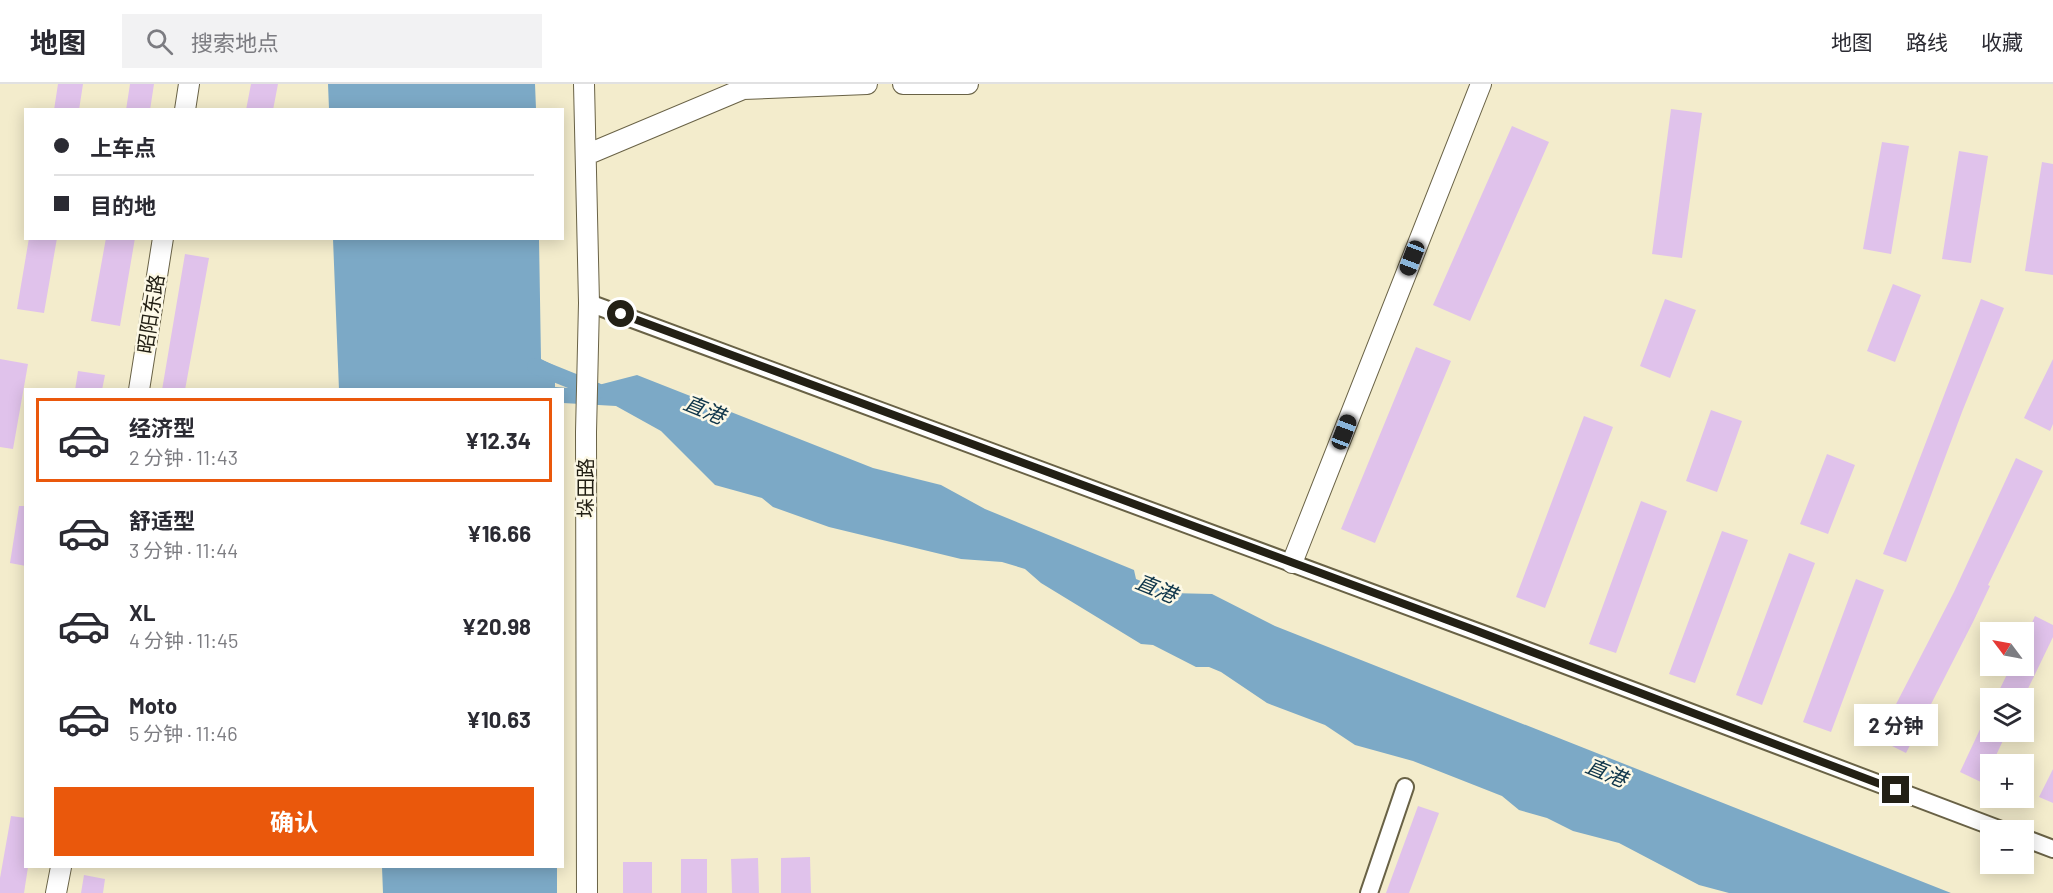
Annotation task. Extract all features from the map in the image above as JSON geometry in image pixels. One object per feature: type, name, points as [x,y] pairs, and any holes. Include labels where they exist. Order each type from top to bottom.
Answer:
[{"type":"street","points":[[185,108],[189,84]]},
{"type":"street","name":"垛田路","points":[[584,84],[589,303],[586,432],[587,893]]},
{"type":"street","points":[[586,155],[743,89],[867,84]]},
{"type":"street","points":[[903,84],[968,84]]},
{"type":"street","points":[[1292,563],[1481,84]]},
{"type":"street","name":"昭阳东路","points":[[139,388],[164,240]]},
{"type":"street","points":[[589,303],[1292,563],[1980,822]]},
{"type":"street","points":[[1369,893],[1405,787]]},
{"type":"street","points":[[2034,842],[2053,849]]},
{"type":"street","points":[[56,893],[61,868]]},
{"type":"water","points":[[328,84],[535,84],[536,108],[329,108]]},
{"type":"water","points":[[333,240],[539,240],[541,359],[555,366],[555,387],[583,389],[637,375],[873,468],[941,485],[985,509],[1134,570],[1136,579],[1170,593],[1212,594],[1275,626],[1951,893],[1729,893],[1699,885],[1619,843],[1573,831],[1547,818],[1519,810],[1502,796],[1413,761],[1355,745],[1325,725],[1267,703],[1221,672],[1209,667],[1196,667],[1153,645],[1141,644],[1041,583],[1025,569],[1002,562],[961,559],[829,527],[773,507],[762,498],[715,485],[661,431],[616,406],[564,403],[564,388],[339,388]]},
{"type":"water","points":[[382,868],[557,868],[557,893],[383,893]]},
{"type":"building","points":[[58,84],[83,84],[79,108],[54,108]]},
{"type":"building","points":[[130,84],[154,84],[150,108],[126,108]]},
{"type":"building","points":[[251,84],[278,84],[273,108],[246,108]]},
{"type":"building","points":[[1671,109],[1702,113],[1682,258],[1652,254]]},
{"type":"building","points":[[1512,126],[1549,142],[1470,321],[1433,305]]},
{"type":"building","points":[[1882,142],[1909,146],[1891,254],[1863,249]]},
{"type":"building","points":[[1959,151],[1988,156],[1971,263],[1942,259]]},
{"type":"building","points":[[2042,162],[2053,164],[2053,275],[2025,271]]},
{"type":"building","points":[[29,240],[57,240],[44,313],[17,309]]},
{"type":"building","points":[[106,240],[135,240],[120,326],[91,321]]},
{"type":"building","points":[[185,254],[209,258],[185,388],[162,388]]},
{"type":"building","points":[[1893,284],[1921,295],[1895,362],[1867,351]]},
{"type":"building","points":[[1665,299],[1696,310],[1670,378],[1640,366]]},
{"type":"building","points":[[1981,299],[2004,308],[1906,562],[1883,554]]},
{"type":"building","points":[[1416,347],[1451,361],[1375,543],[1341,529]]},
{"type":"building","points":[[0,359],[28,364],[13,449],[0,447]]},
{"type":"building","points":[[2053,359],[2053,424],[2050,431],[2024,418]]},
{"type":"building","points":[[78,371],[105,375],[102,388],[75,388]]},
{"type":"building","points":[[1711,410],[1742,421],[1717,492],[1686,481]]},
{"type":"building","points":[[1584,416],[1613,427],[1545,608],[1516,597]]},
{"type":"building","points":[[1827,454],[1855,465],[1828,534],[1800,524]]},
{"type":"building","points":[[2016,458],[2043,471],[1988,585],[1990,586],[1973,622],[1906,753],[1878,739],[1954,592]]},
{"type":"building","points":[[1641,501],[1667,511],[1616,653],[1589,644]]},
{"type":"building","points":[[19,506],[24,506],[24,566],[10,563]]},
{"type":"building","points":[[1722,531],[1748,540],[1695,683],[1669,674]]},
{"type":"building","points":[[1789,553],[1815,563],[1762,705],[1736,695]]},
{"type":"building","points":[[1856,579],[1884,590],[1831,732],[1803,722]]},
{"type":"building","points":[[2035,616],[2053,625],[2053,637],[2028,688],[2000,688],[2006,676],[2034,676],[2032,622]]},
{"type":"building","points":[[1980,729],[1980,742],[2002,742],[1997,754],[1980,754],[1980,782],[1960,772]]},
{"type":"building","points":[[2053,769],[2053,803],[2039,797]]},
{"type":"building","points":[[1418,806],[1439,813],[1409,893],[1386,893]]},
{"type":"building","points":[[11,816],[24,818],[24,868],[28,868],[24,893],[0,893],[0,878]]},
{"type":"building","points":[[810,857],[811,893],[781,893],[781,858]]},
{"type":"building","points":[[758,858],[759,893],[732,893],[731,859]]},
{"type":"building","points":[[681,859],[707,859],[707,893],[681,893]]},
{"type":"building","points":[[623,862],[652,862],[652,893],[623,893]]},
{"type":"building","points":[[84,875],[105,879],[103,893],[81,893]]},
{"type":"waterway","name":"直港","points":[[535,366],[597,391]]},
{"type":"route","points":[[621,314],[1469,628],[1896,790]]}]
